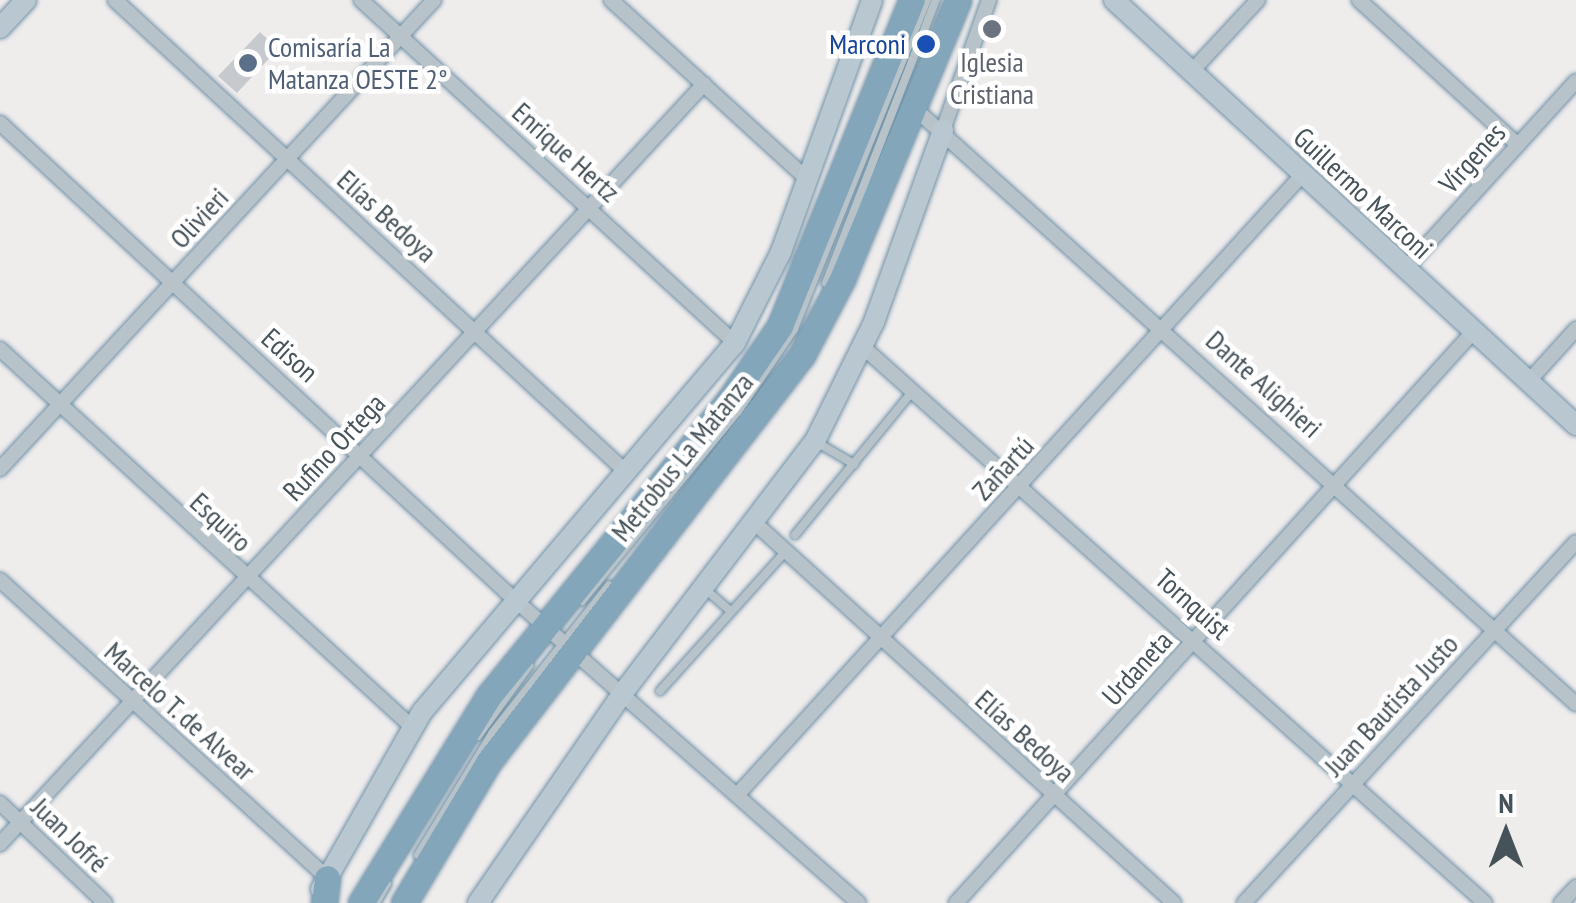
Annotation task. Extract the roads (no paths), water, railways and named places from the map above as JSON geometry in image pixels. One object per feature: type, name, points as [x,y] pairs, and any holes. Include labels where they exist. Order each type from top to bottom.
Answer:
[{"type":"highway","points":[[404,903],[489,761],[559,632],[780,326],[870,92],[912,0]]},
{"type":"highway","points":[[361,903],[446,759],[802,355],[842,280],[958,0]]},
{"type":"highway","points":[[870,92],[872,3]]},
{"type":"street","points":[[0,28],[26,0]]},
{"type":"street","name":"Elías Bedoya","points":[[115,0],[624,470]]},
{"type":"street","name":"Enrique Hertz","points":[[362,0],[735,344]]},
{"type":"street","name":"Olivieri","points":[[0,469],[434,0]]},
{"type":"street","points":[[610,0],[806,178]]},
{"type":"street","points":[[480,902],[622,694],[756,524],[814,441],[863,346],[989,0]]},
{"type":"street","name":"Guillermo Marconi","points":[[1114,0],[1576,425]]},
{"type":"street","points":[[1192,71],[1258,0]]},
{"type":"street","points":[[1359,0],[1518,145]]},
{"type":"street","points":[[313,903],[326,890],[412,726],[624,470],[735,344],[777,263],[872,3]]},
{"type":"street","name":"Vírgenes","points":[[1405,270],[1576,81]]},
{"type":"street","name":"Rufino Ortega","points":[[0,844],[704,84]]},
{"type":"street","name":"Dante Alighieri","points":[[914,106],[1164,327],[1576,704]]},
{"type":"street","name":"Edison","points":[[0,123],[362,454],[515,600],[559,632],[622,694]]},
{"type":"street","name":"Zañartú","points":[[738,794],[1303,174]]},
{"type":"street","points":[[1528,382],[1576,330]]},
{"type":"street","name":"Urdaneta","points":[[956,903],[1474,332]]},
{"type":"street","name":"Tornquist","points":[[863,346],[1023,484],[1485,903]]},
{"type":"street","name":"Esquiro","points":[[0,349],[246,579],[412,726]]},
{"type":"street","name":"Elías Bedoya","points":[[756,524],[1174,903]]},
{"type":"street","name":"Juan Bautista Justo","points":[[1244,903],[1576,542]]},
{"type":"street","name":"Marcelo T. de Alvear","points":[[0,580],[133,702],[326,890]]},
{"type":"street","points":[[622,694],[860,903]]},
{"type":"street","name":"Juan Jofré","points":[[0,803],[105,903]]},
{"type":"street","points":[[1562,903],[1576,886]]},
{"type":"lane","name":"Metrobus La Matanza","points":[[376,903],[454,771],[603,575],[740,410],[794,329],[927,0]]},
{"type":"lane","name":"Metrobus La Matanza","points":[[559,632],[747,416],[798,340],[832,270],[936,0]]},
{"type":"lane","points":[[795,536],[915,389]]},
{"type":"lane","points":[[814,441],[854,464]]},
{"type":"lane","points":[[660,691],[786,551]]},
{"type":"lane","name":"Metrobus La Matanza","points":[[392,903],[466,771],[559,632],[603,575]]},
{"type":"lane","points":[[704,588],[730,612]]},
{"type":"place","name":"Iglesia Cristiana","points":[[992,29]]},
{"type":"place","name":"Marconi","points":[[926,44]]},
{"type":"place","name":"Comisaría La Matanza OESTE 2°","points":[[248,63]]}]
